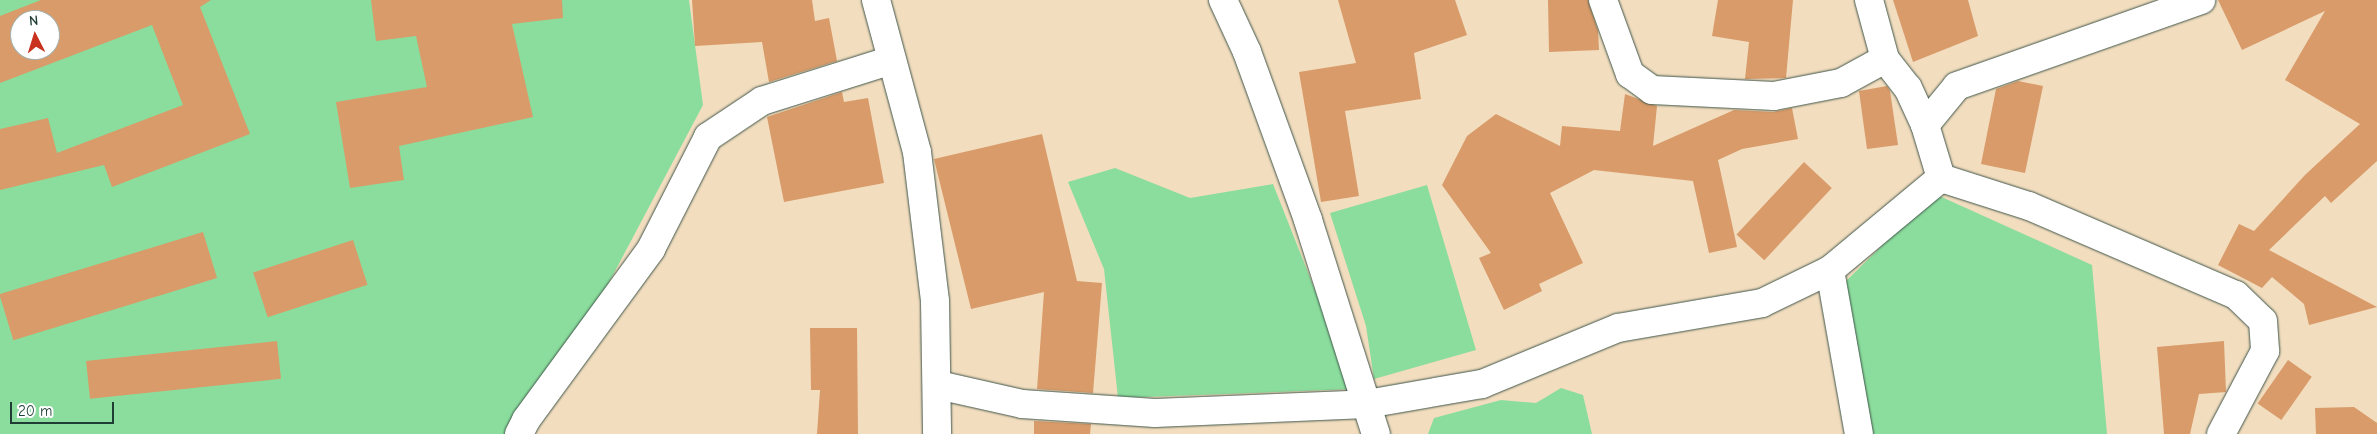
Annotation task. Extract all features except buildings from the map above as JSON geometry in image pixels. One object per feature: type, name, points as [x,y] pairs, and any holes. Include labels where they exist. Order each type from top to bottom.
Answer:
[{"type":"street","points":[[876,0],[917,152],[936,301],[937,434]]},
{"type":"street","points":[[1223,0],[1247,52],[1308,220],[1376,434]]},
{"type":"street","points":[[1603,0],[1630,74],[1652,90],[1774,96],[1841,83],[1885,59]]},
{"type":"street","points":[[1869,0],[1885,59],[1908,88],[1924,125],[1941,178]]},
{"type":"street","points":[[1924,125],[1957,86],[2201,0]]},
{"type":"street","points":[[519,434],[526,420],[650,249],[708,137],[762,101],[892,60]]},
{"type":"street","points":[[938,385],[1022,404],[1155,413],[1368,404],[1482,384],[1618,328],[1762,303],[1830,270],[1941,178]]},
{"type":"street","points":[[1941,178],[2029,206],[2236,295],[2263,321],[2265,351],[2221,434]]},
{"type":"street","points":[[1830,270],[1860,434]]},
{"type":"green space","points":[[0,0],[689,0],[703,105],[596,307],[511,434],[0,434]]},
{"type":"green space","points":[[1115,168],[1190,198],[1273,184],[1354,389],[1118,398],[1104,269],[1068,182]]},
{"type":"green space","points":[[1427,185],[1476,350],[1374,379],[1366,326],[1330,213]]},
{"type":"green space","points":[[1935,194],[2092,265],[2107,434],[1873,434],[1843,284]]},
{"type":"green space","points":[[1561,388],[1583,395],[1592,434],[1428,434],[1434,418],[1501,400],[1536,403]]}]
